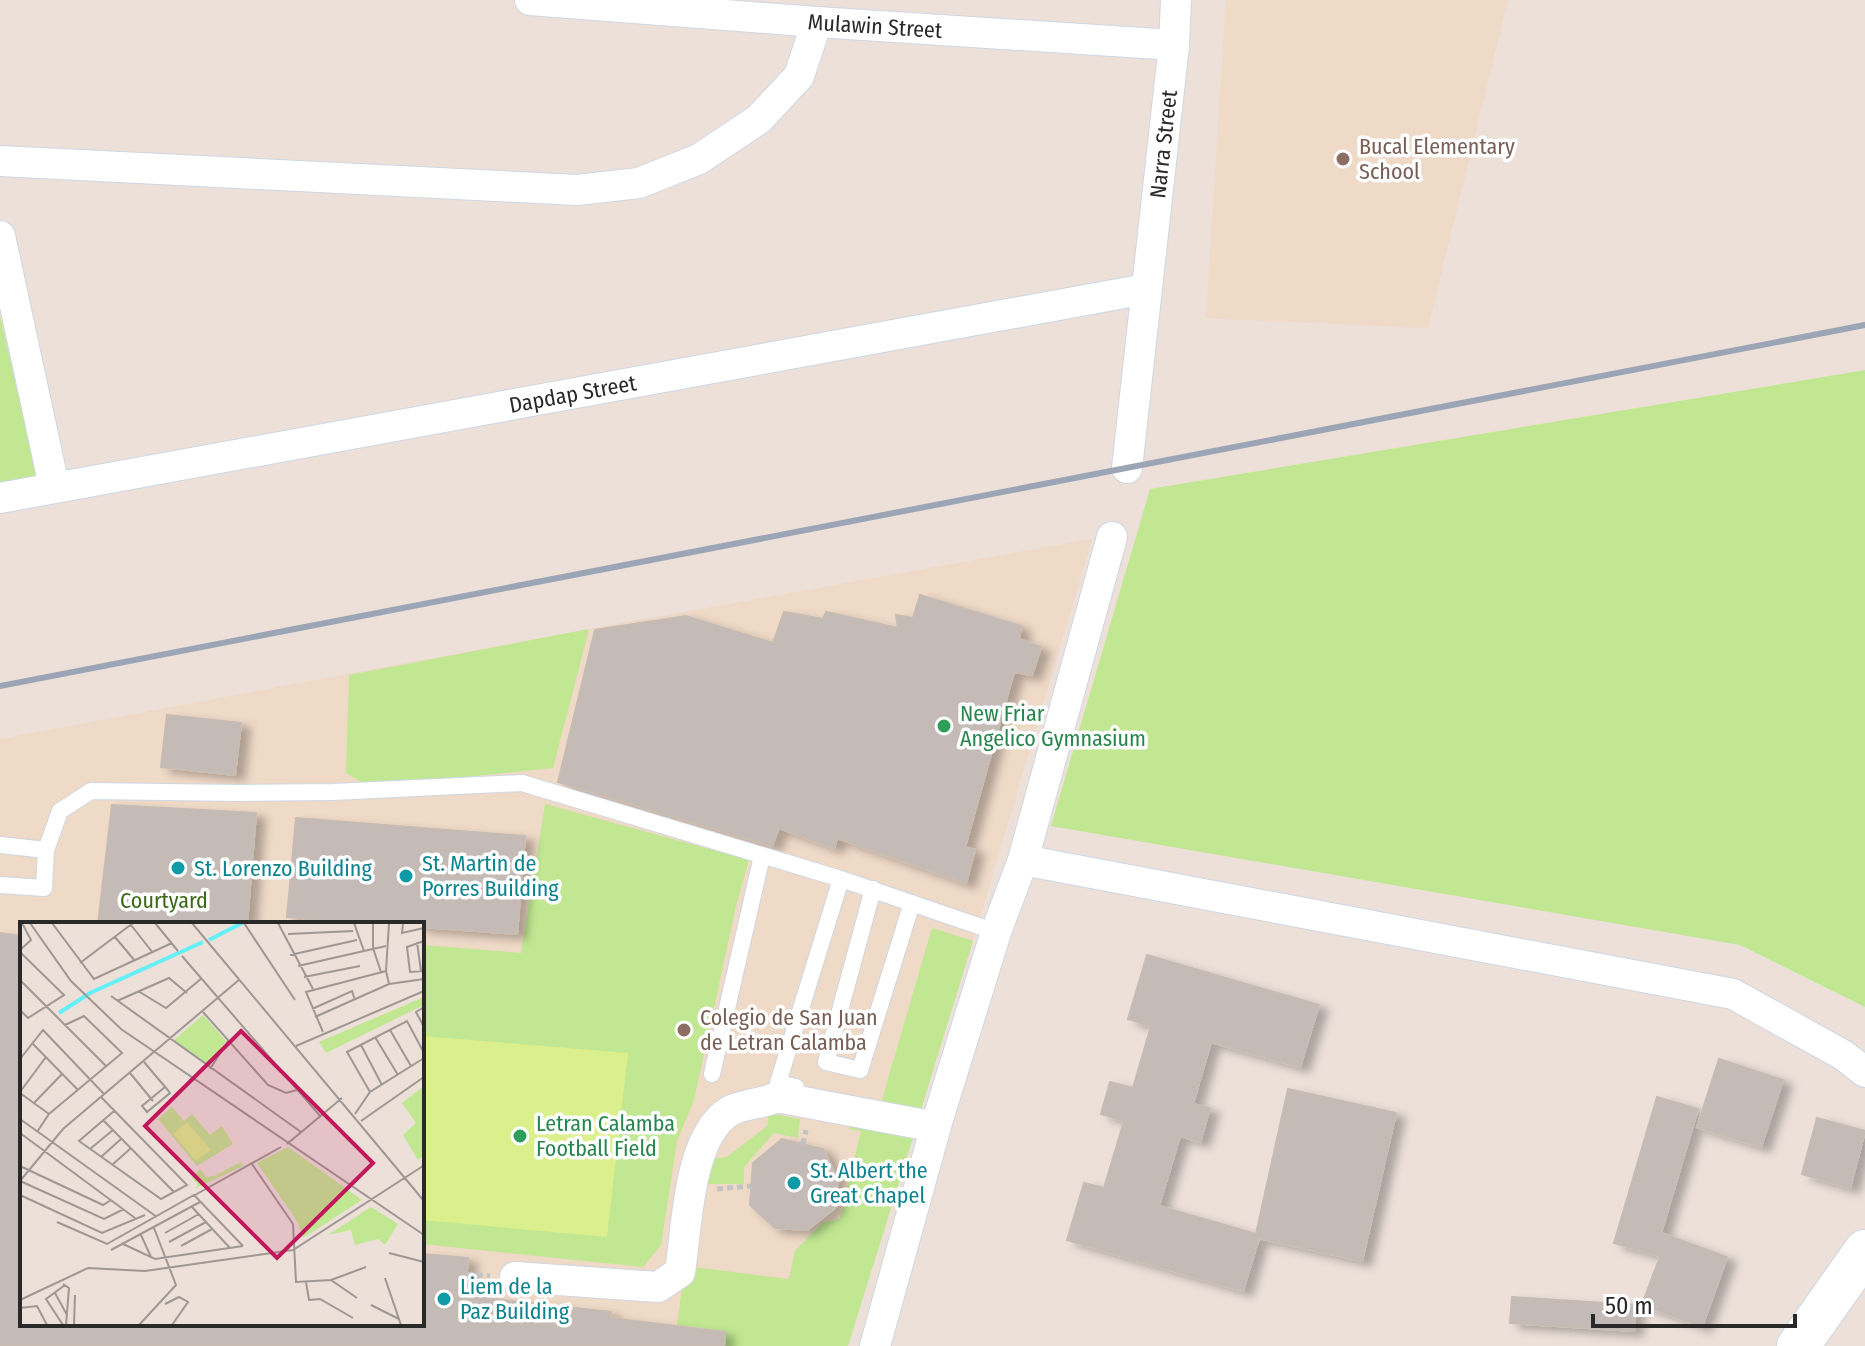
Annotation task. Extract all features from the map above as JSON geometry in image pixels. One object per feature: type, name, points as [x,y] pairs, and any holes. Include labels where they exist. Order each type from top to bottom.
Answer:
[{"type":"main road","points":[[1798,1346],[1865,1251]]},
{"type":"street","name":"Mulawin Street","points":[[530,0],[1174,45]]},
{"type":"street","name":"Narra Street","points":[[1127,468],[1174,45],[1176,0]]},
{"type":"street","points":[[0,161],[577,190],[639,183],[699,159],[759,119],[799,76],[817,22]]},
{"type":"street","points":[[0,236],[54,486]]},
{"type":"street","name":"Dapdap Street","points":[[0,498],[1146,289]]},
{"type":"street","points":[[875,1346],[937,1123],[996,932],[1023,860],[1112,537]]},
{"type":"street","points":[[1023,860],[1733,994],[1843,1055],[1865,1072]]},
{"type":"street","points":[[515,1277],[658,1287],[680,1272],[697,1156],[709,1130],[731,1110],[763,1104],[777,1097],[937,1123]]},
{"type":"lane","points":[[0,885],[44,888],[46,850],[60,811],[91,791],[302,792],[522,783],[873,889],[996,932]]},
{"type":"lane","points":[[0,845],[46,850]]},
{"type":"lane","points":[[712,1074],[762,856]]},
{"type":"lane","points":[[841,879],[778,1083],[937,1123]]},
{"type":"lane","points":[[873,889],[826,1062],[860,1070],[912,903]]},
{"type":"shaded area","name":"Bucal Elementary School","points":[[1226,0],[1508,0],[1428,328],[1206,318]]},
{"type":"shaded area","name":"Colegio de San Juan de Letran Calamba","points":[[1092,539],[973,941],[848,1346],[0,1346],[0,739]]},
{"type":"green space","points":[[0,315],[37,478],[0,485]]},
{"type":"green space","points":[[1865,370],[1865,1007],[1740,945],[1051,826],[1150,489]]},
{"type":"green space","points":[[589,629],[553,768],[369,787],[346,773],[349,675]]},
{"type":"green space","points":[[545,804],[749,860],[694,1100],[677,1141],[661,1245],[643,1267],[424,1244],[424,945],[521,953]]},
{"type":"green space","points":[[932,928],[973,941],[918,1119],[879,1110]]},
{"type":"green space","name":"Letran Calamba Football Field","points":[[424,1036],[628,1053],[607,1237],[424,1220]]},
{"type":"green space","points":[[769,1113],[800,1119],[798,1138],[774,1133],[744,1167],[744,1184],[704,1184],[705,1160],[727,1157],[767,1126]]},
{"type":"green space","points":[[853,1113],[916,1128],[848,1346],[703,1346],[704,1328],[677,1325],[685,1266],[789,1279],[795,1251],[823,1222],[840,1219],[861,1131],[849,1129]]},
{"type":"building","points":[[920,595],[1021,626],[1019,639],[1041,647],[1032,675],[1014,672],[965,847],[975,850],[966,883],[837,838],[834,848],[779,828],[772,846],[558,782],[595,630],[686,616],[773,643],[784,612],[823,619],[826,612],[898,628],[896,615],[913,618]]},
{"type":"building","points":[[167,715],[241,723],[235,775],[161,767]]},
{"type":"building","name":"St. Lorenzo Building","points":[[112,805],[256,813],[247,922],[98,922]]},
{"type":"building","name":"St. Martin de Porres Building","points":[[296,818],[525,836],[517,934],[424,927],[424,922],[356,922],[287,917]]},
{"type":"building","points":[[0,933],[20,936],[20,1326],[424,1326],[424,1254],[468,1258],[465,1296],[611,1312],[610,1318],[725,1332],[724,1346],[0,1346]]},
{"type":"building","points":[[1147,955],[1319,1005],[1300,1067],[1211,1042],[1193,1104],[1210,1108],[1200,1142],[1180,1136],[1159,1206],[1256,1234],[1288,1089],[1396,1113],[1362,1261],[1259,1238],[1243,1291],[1067,1240],[1084,1183],[1104,1188],[1124,1121],[1101,1114],[1110,1082],[1133,1088],[1151,1026],[1128,1019]]},
{"type":"building","points":[[1719,1059],[1783,1080],[1761,1147],[1697,1127]]},
{"type":"building","points":[[1657,1097],[1698,1109],[1661,1233],[1727,1257],[1702,1327],[1642,1305],[1660,1256],[1614,1243]]},
{"type":"building","points":[[1817,1118],[1865,1131],[1850,1188],[1802,1174]]},
{"type":"building","name":"St. Albert the Great Chapel","points":[[782,1139],[823,1149],[838,1180],[835,1208],[807,1230],[775,1228],[750,1205],[753,1163]]},
{"type":"building","points":[[1512,1297],[1636,1305],[1634,1331],[1510,1323]]},
{"type":"railway","points":[[0,686],[1865,325]]},
{"type":"place","name":"Bucal Elementary School","points":[[1343,159]]},
{"type":"place","name":"New Friar Angelico Gymnasium","points":[[944,726]]},
{"type":"place","name":"St. Lorenzo Building","points":[[178,868]]},
{"type":"place","name":"St. Martin de Porres Building","points":[[406,876]]},
{"type":"place","name":"Colegio de San Juan de Letran Calamba","points":[[684,1030]]},
{"type":"place","name":"Letran Calamba Football Field","points":[[520,1136]]},
{"type":"place","name":"St. Albert the Great Chapel","points":[[794,1183]]},
{"type":"place","name":"Liem de la Paz Building","points":[[444,1299]]},
{"type":"park label","name":"Courtyard","points":[[164,900]]}]
